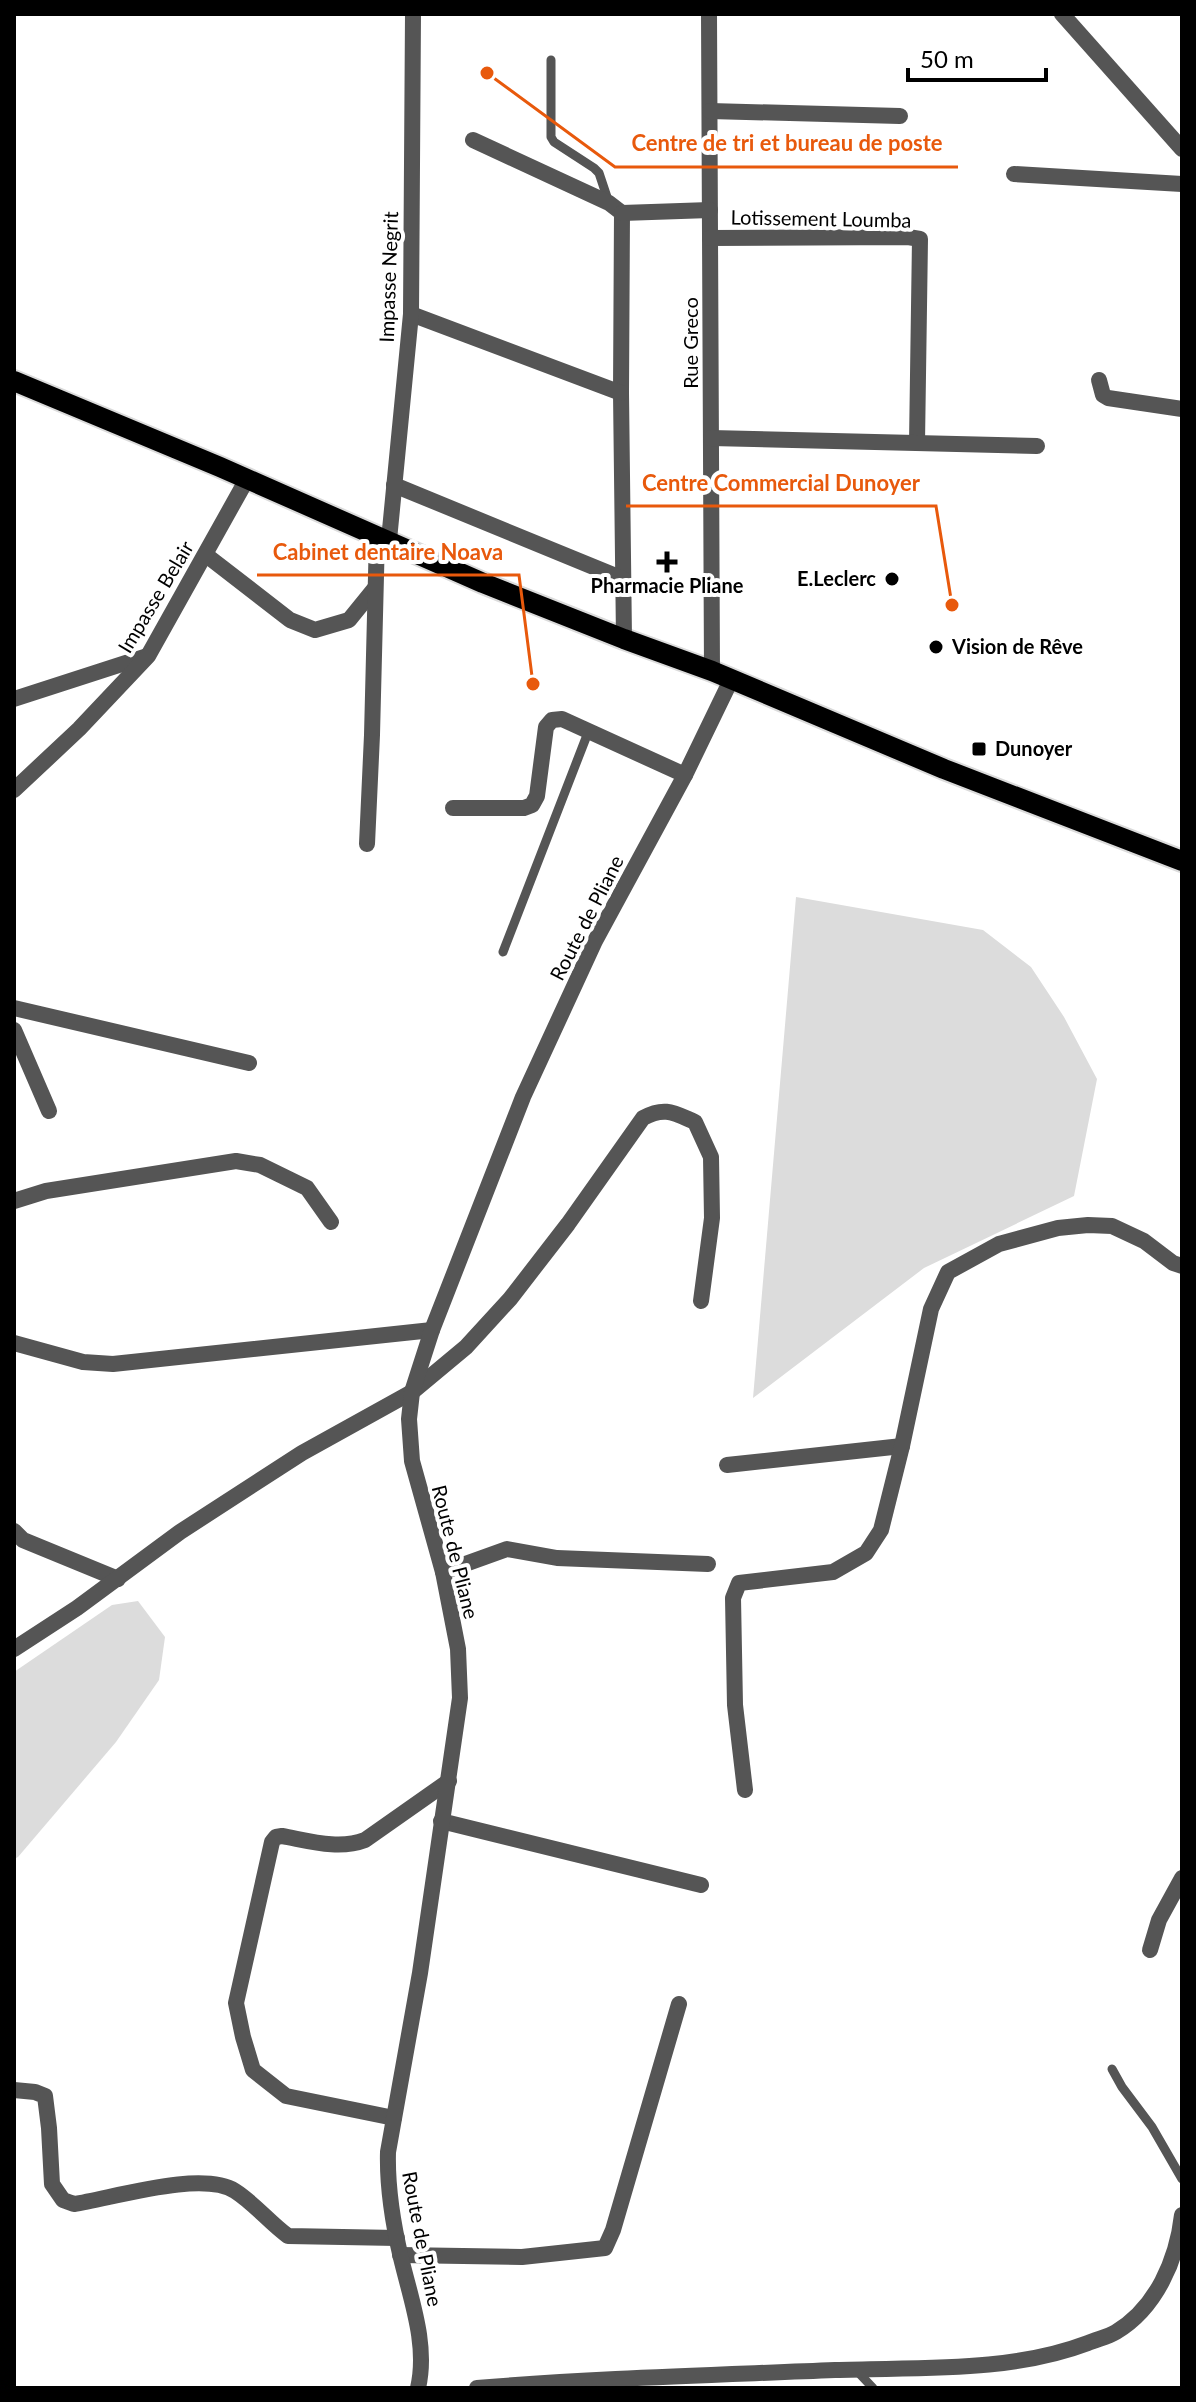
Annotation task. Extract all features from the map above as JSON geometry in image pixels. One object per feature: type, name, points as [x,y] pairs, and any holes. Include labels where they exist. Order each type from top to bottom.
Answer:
[{"type":"main road","points":[[14,381],[483,583],[721,675],[944,769],[1182,861]]},
{"type":"street","name":"Impasse Negrit","points":[[367,844],[375,588],[394,485],[411,314],[413,14]]},
{"type":"street","name":"Rue Greco","points":[[709,14],[711,438],[721,675]]},
{"type":"street","points":[[1062,14],[1182,149]]},
{"type":"street","points":[[710,111],[900,116]]},
{"type":"street","points":[[473,140],[616,208],[710,210]]},
{"type":"street","points":[[1014,174],[1182,184]]},
{"type":"street","points":[[616,208],[624,639]]},
{"type":"street","name":"Lotissement Loumba","points":[[710,238],[920,239],[917,443]]},
{"type":"street","points":[[411,314],[621,393]]},
{"type":"street","points":[[1099,380],[1103,395],[1108,398],[1182,409]]},
{"type":"street","points":[[711,438],[1037,446]]},
{"type":"street","name":"Impasse Belair","points":[[14,790],[79,729],[148,656],[247,479]]},
{"type":"street","points":[[394,485],[623,579]]},
{"type":"street","points":[[206,555],[290,620],[315,630],[349,620],[375,588]]},
{"type":"street","points":[[14,699],[148,656]]},
{"type":"street","name":"Route de Pliane","points":[[418,2388],[422,2369],[417,2321],[398,2246],[388,2181],[388,2152],[420,1973],[449,1781],[460,1698],[460,1673],[443,1572],[412,1461],[409,1419],[412,1392],[432,1330],[523,1097],[595,941],[685,775],[721,675]]},
{"type":"street","points":[[453,808],[524,808],[532,805],[537,796],[546,727],[552,720],[562,719],[589,730],[685,775]]},
{"type":"street","points":[[14,1008],[249,1063]]},
{"type":"street","points":[[14,1030],[49,1111]]},
{"type":"street","points":[[14,1649],[118,1579],[180,1532],[302,1453],[412,1392],[466,1347],[492,1320],[568,1224],[643,1118],[654,1112],[668,1111],[695,1122],[711,1157],[712,1218],[701,1301]]},
{"type":"street","points":[[14,1201],[46,1191],[236,1161],[260,1165],[307,1188],[331,1222]]},
{"type":"street","points":[[745,1790],[735,1705],[733,1598],[739,1583],[833,1572],[866,1553],[881,1530],[931,1309],[948,1272],[999,1244],[1058,1228],[1088,1225],[1112,1226],[1144,1241],[1173,1263],[1182,1266]]},
{"type":"street","points":[[14,1343],[83,1362],[113,1364],[432,1330]]},
{"type":"street","points":[[727,1465],[902,1446]]},
{"type":"street","points":[[14,1531],[23,1540],[118,1579]]},
{"type":"street","points":[[443,1572],[507,1549],[557,1558],[708,1564]]},
{"type":"street","points":[[394,2118],[286,2096],[253,2070],[236,2003],[272,1842],[276,1837],[341,1846],[354,1844],[365,1840],[449,1781]]},
{"type":"street","points":[[441,1821],[701,1885]]},
{"type":"street","points":[[1150,1950],[1159,1920],[1182,1878]]},
{"type":"street","points":[[14,2090],[45,2096],[52,2184],[63,2200],[74,2204],[180,2184],[209,2184],[234,2190],[288,2236],[522,2257],[605,2248],[613,2230],[679,2004]]},
{"type":"street","points":[[477,2388],[565,2381],[1002,2362],[1069,2350],[1115,2332],[1150,2304],[1179,2241],[1182,2215]]},
{"type":"lane","points":[[551,60],[551,137],[599,173],[616,208]]},
{"type":"lane","points":[[503,952],[589,730]]},
{"type":"lane","points":[[1112,2069],[1152,2127],[1182,2179]]},
{"type":"lane","points":[[856,2370],[873,2388]]},
{"type":"shaded area","points":[[796,897],[983,930],[1031,967],[1064,1017],[1097,1079],[1074,1196],[924,1268],[753,1398]]},
{"type":"shaded area","points":[[138,1601],[165,1637],[159,1680],[116,1742],[14,1859],[14,1672],[112,1605]]},
{"type":"place","name":"Centre de tri et bureau de poste","points":[[487,73]]},
{"type":"place","name":"Pharmacie Pliane","points":[[667,562]]},
{"type":"place","name":"E.Leclerc","points":[[892,579]]},
{"type":"place","name":"Centre Commercial Dunoyer","points":[[952,605]]},
{"type":"place","name":"Vision de Rêve","points":[[936,647]]},
{"type":"place","name":"Cabinet dentaire Noava","points":[[533,684]]},
{"type":"place","name":"Dunoyer","points":[[979,749]]}]
